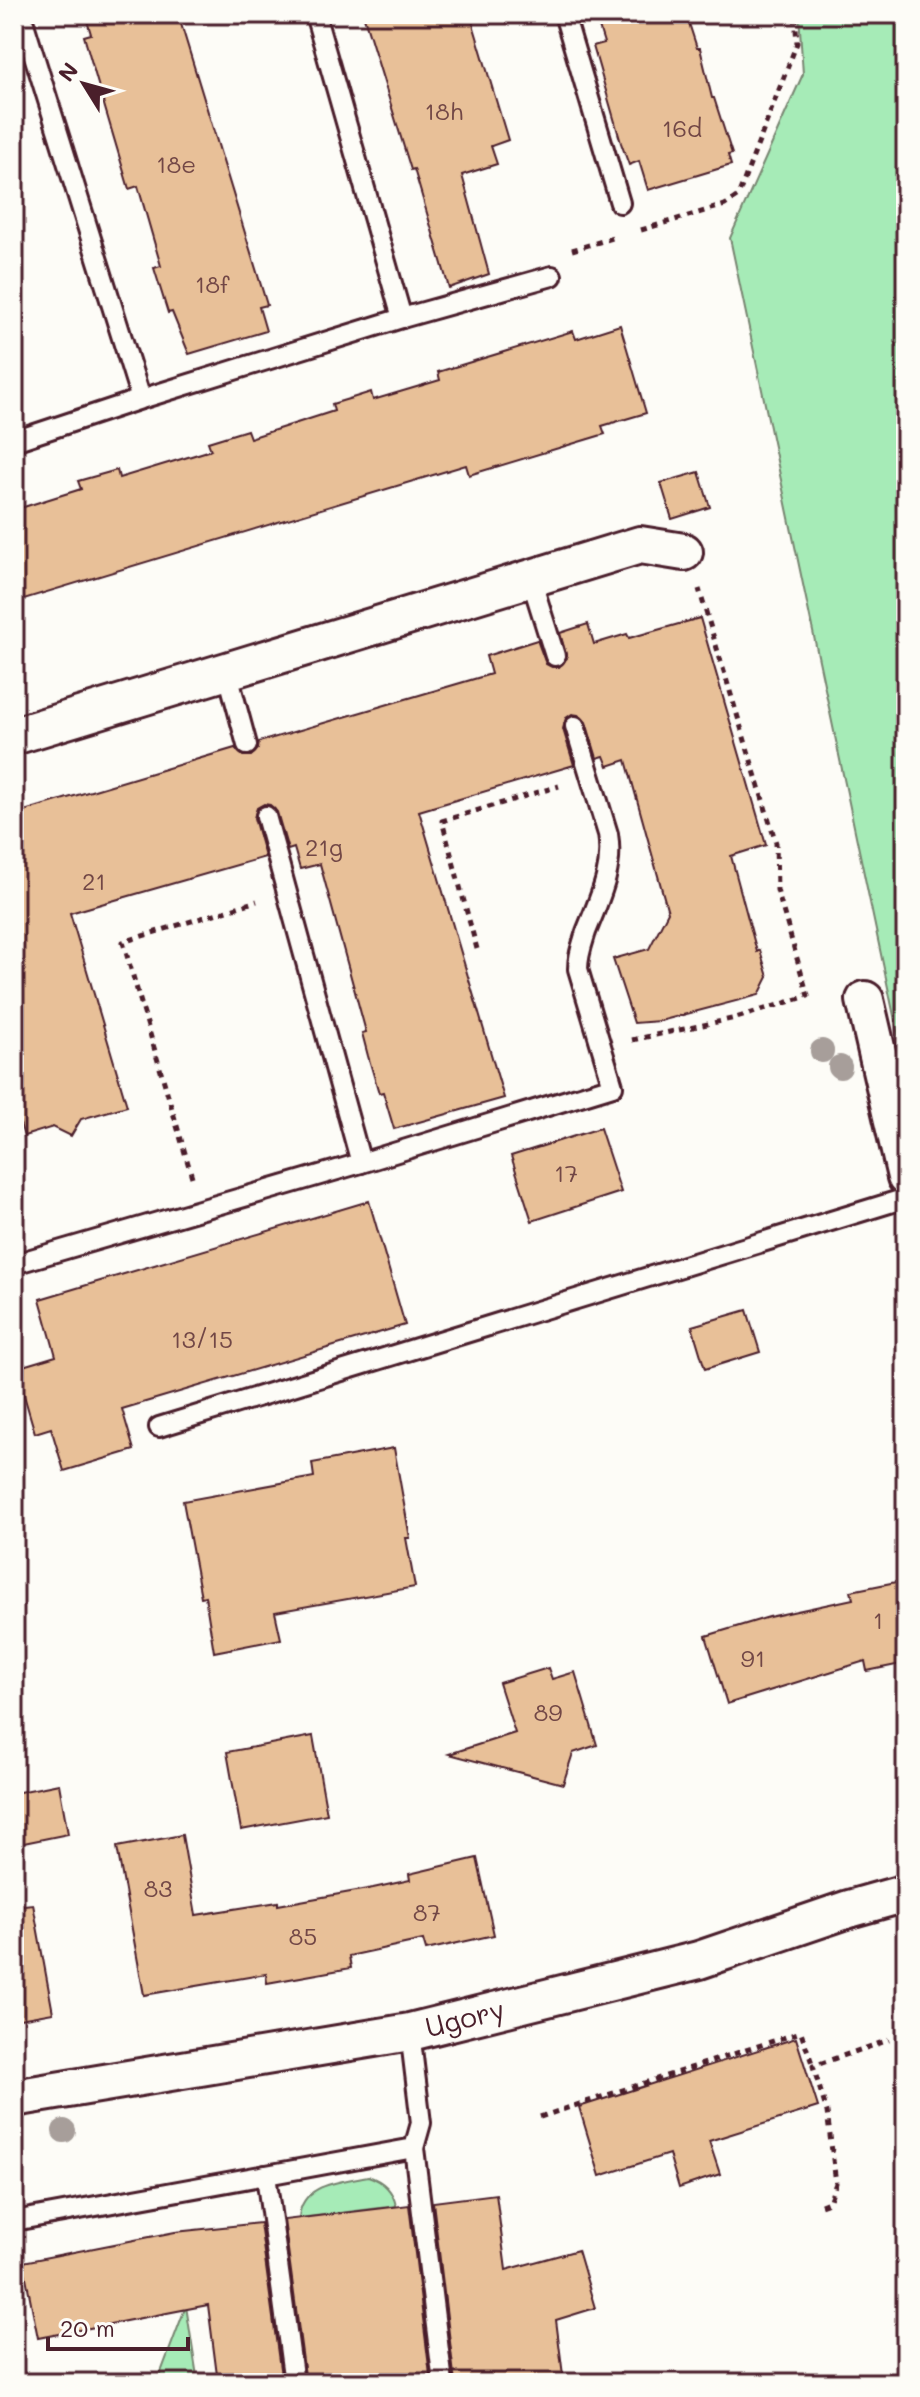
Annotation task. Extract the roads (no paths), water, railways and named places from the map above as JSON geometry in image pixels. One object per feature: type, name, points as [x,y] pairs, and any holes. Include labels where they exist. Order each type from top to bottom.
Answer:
[{"type":"street","points":[[14,736],[640,545],[684,552]]},
{"type":"street","points":[[865,1000],[906,1177]]},
{"type":"street","name":"Ugory","points":[[14,2098],[410,2032],[699,1960],[906,1893]]},
{"type":"lane","points":[[21,14],[141,399]]},
{"type":"lane","points":[[315,14],[402,318]]},
{"type":"lane","points":[[564,14],[620,203]]},
{"type":"lane","points":[[14,441],[402,318],[552,276]]},
{"type":"lane","points":[[531,579],[555,656]]},
{"type":"lane","points":[[227,671],[247,745]]},
{"type":"lane","points":[[14,1264],[613,1086],[578,969],[579,950],[610,863],[608,834],[575,726]]},
{"type":"lane","points":[[266,816],[361,1163]]},
{"type":"lane","points":[[159,1427],[906,1198]]},
{"type":"lane","points":[[410,2032],[421,2123],[414,2148],[443,2383]]},
{"type":"lane","points":[[14,2221],[414,2148]]},
{"type":"lane","points":[[266,2175],[294,2383]]}]
